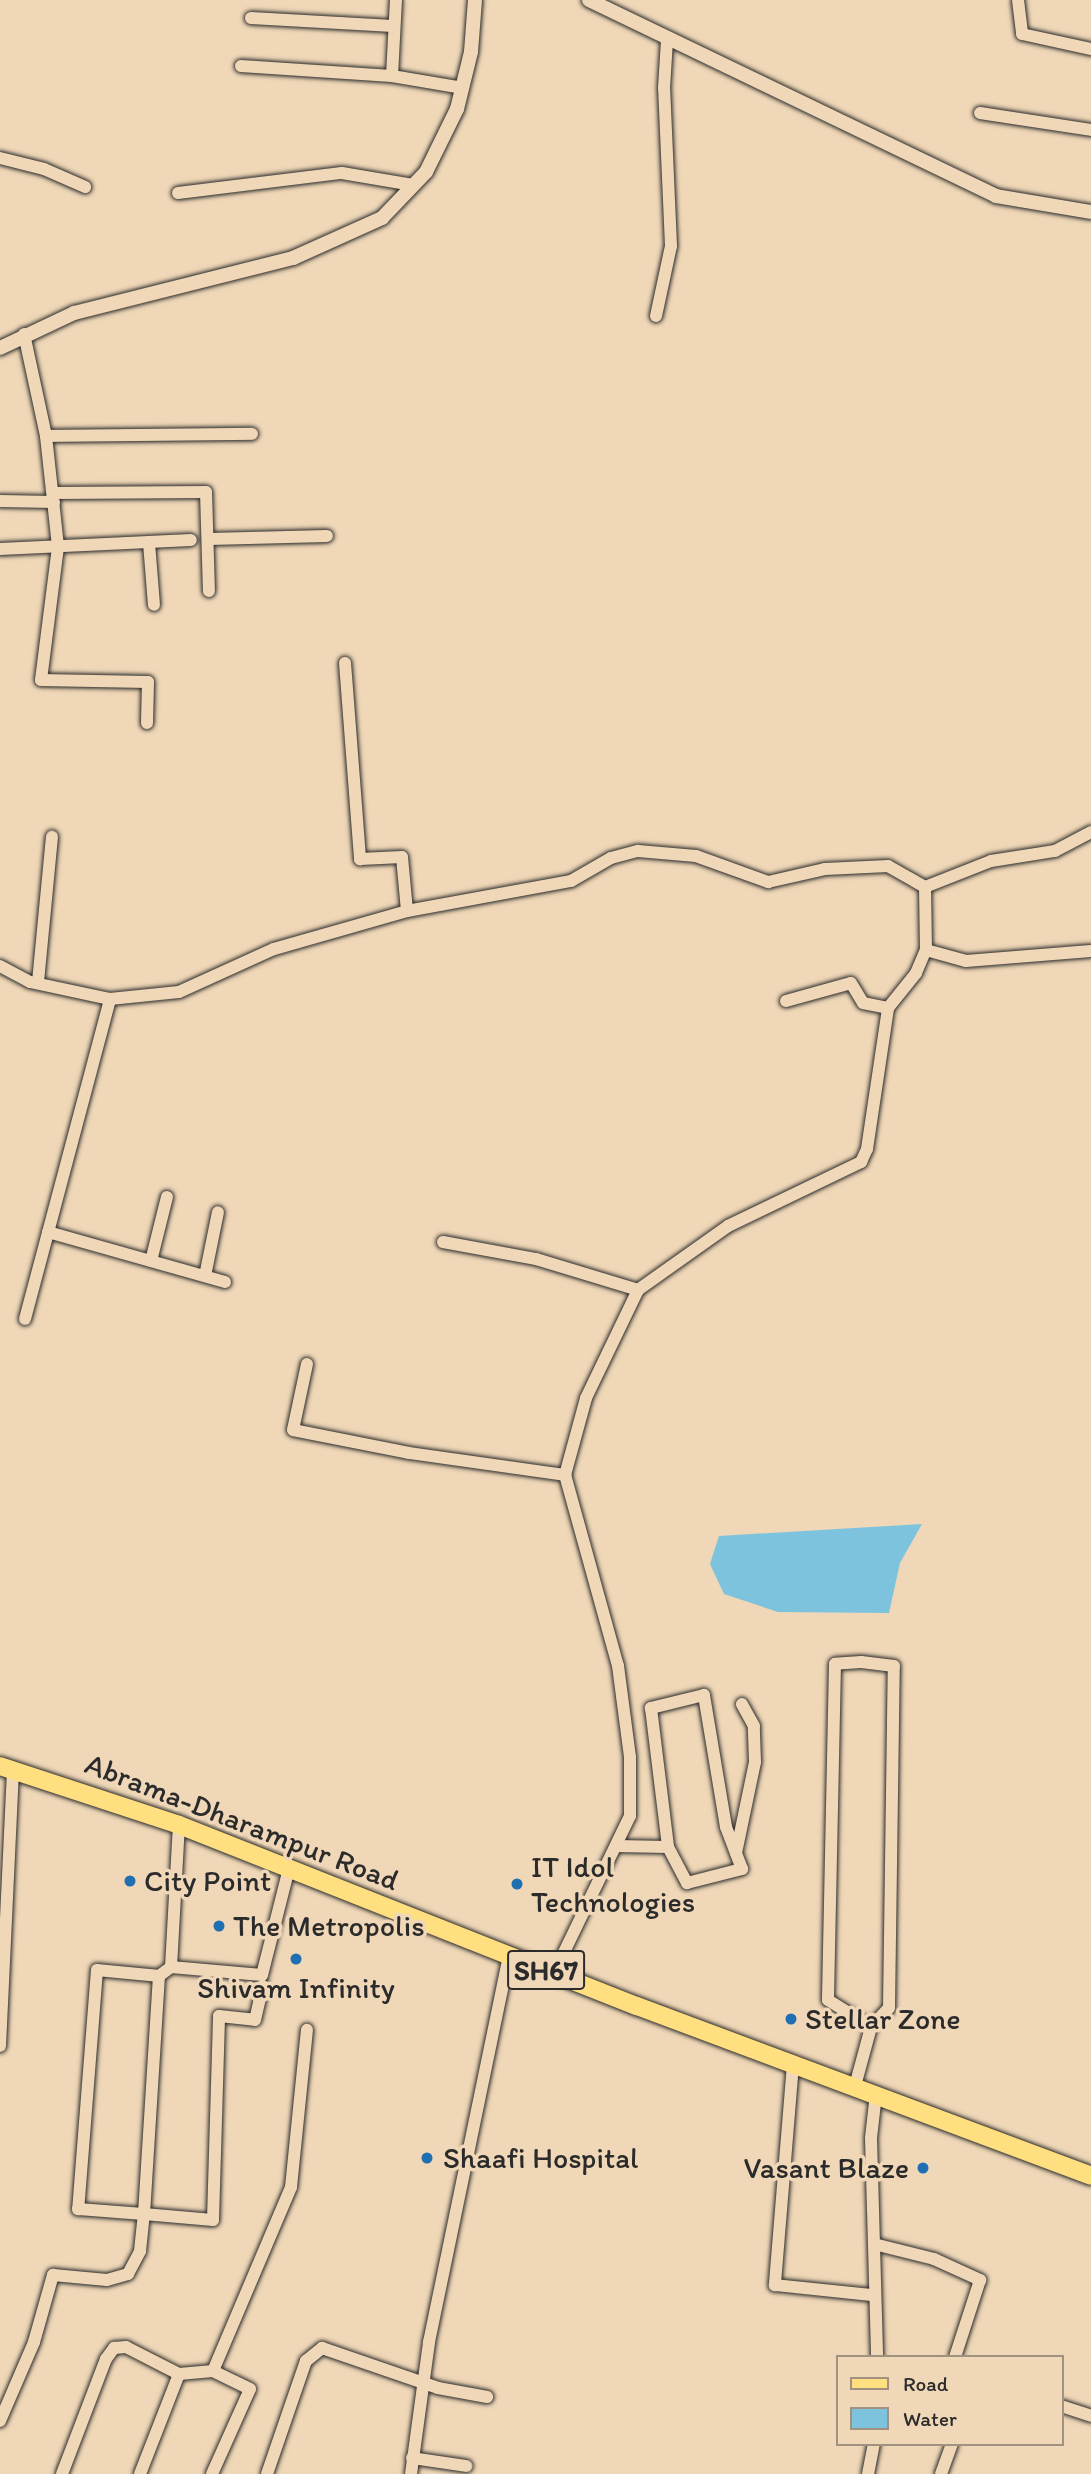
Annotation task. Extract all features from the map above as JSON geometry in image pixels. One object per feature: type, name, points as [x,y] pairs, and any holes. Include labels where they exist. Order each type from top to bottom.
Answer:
[{"type":"main road","name":"Abrama-Dharampur Road","points":[[6,1767],[179,1825],[554,1973],[1091,2176]]},
{"type":"street","points":[[392,76],[396,0]]},
{"type":"street","points":[[0,348],[24,334],[75,313],[293,258],[382,218],[426,172],[457,109],[471,52],[475,0]]},
{"type":"street","points":[[589,0],[667,40],[996,196],[1090,210]]},
{"type":"street","points":[[1018,0],[1022,34],[1091,49]]},
{"type":"street","points":[[251,18],[393,26]]},
{"type":"street","points":[[656,316],[671,246],[664,88],[667,40]]},
{"type":"street","points":[[241,66],[392,76],[463,88]]},
{"type":"street","points":[[980,113],[1091,130]]},
{"type":"street","points":[[0,158],[44,169],[85,187]]},
{"type":"street","points":[[178,193],[342,173],[413,185]]},
{"type":"street","points":[[24,334],[46,436],[53,498],[54,539],[58,547],[41,680],[148,682],[147,723]]},
{"type":"street","points":[[46,436],[252,434]]},
{"type":"street","points":[[0,501],[206,492],[209,591]]},
{"type":"street","points":[[209,538],[327,536]]},
{"type":"street","points":[[0,549],[191,540]]},
{"type":"street","points":[[149,543],[154,605]]},
{"type":"street","points":[[345,663],[360,859],[402,857],[407,911]]},
{"type":"street","points":[[925,887],[991,861],[1055,851],[1091,832]]},
{"type":"street","points":[[38,982],[52,836]]},
{"type":"street","points":[[0,966],[38,982],[110,999],[179,992],[274,949],[407,911],[571,881],[611,858],[638,851],[696,856],[768,882],[825,869],[888,866],[925,887]]},
{"type":"street","points":[[554,1973],[630,1816],[630,1757],[618,1666],[565,1475],[586,1398],[638,1290],[727,1226],[861,1162],[867,1149],[888,1008],[916,973],[926,950],[925,887]]},
{"type":"street","points":[[926,950],[967,961],[1091,951]]},
{"type":"street","points":[[786,1001],[851,983],[863,1003],[888,1008]]},
{"type":"street","points":[[25,1319],[110,999]]},
{"type":"street","points":[[151,1261],[167,1197]]},
{"type":"street","points":[[205,1276],[218,1212]]},
{"type":"street","points":[[48,1232],[225,1282]]},
{"type":"street","points":[[443,1241],[536,1259],[638,1290]]},
{"type":"street","points":[[307,1364],[293,1430],[376,1447],[565,1475]]},
{"type":"street","points":[[855,2086],[871,2027],[889,2008],[894,1666],[849,1662],[835,1664],[828,2000],[871,2027]]},
{"type":"street","points":[[704,1695],[726,1828],[742,1869],[687,1883],[668,1847],[651,1708],[704,1695]]},
{"type":"street","points":[[736,1853],[755,1762],[754,1726],[742,1704]]},
{"type":"street","points":[[0,2046],[6,1767]]},
{"type":"street","points":[[171,1968],[179,1825]]},
{"type":"street","points":[[616,1846],[668,1847]]},
{"type":"street","points":[[262,1986],[256,2020],[219,2015],[213,2220],[78,2209],[97,1970],[159,1976],[171,1968],[262,1975],[289,1868]]},
{"type":"street","points":[[411,2474],[422,2379],[485,2055],[509,1955]]},
{"type":"street","points":[[0,2421],[34,2342],[53,2275],[107,2280],[128,2274],[140,2251],[159,1976]]},
{"type":"street","points":[[213,2371],[291,2188],[307,2030]]},
{"type":"street","points":[[793,2064],[775,2285],[872,2295]]},
{"type":"street","points":[[876,2094],[871,2138],[874,2244],[872,2295],[877,2355]]},
{"type":"street","points":[[874,2244],[934,2259],[980,2280],[956,2355]]},
{"type":"street","points":[[62,2474],[106,2359],[114,2348],[126,2347],[179,2374],[213,2371],[250,2389],[217,2472]]},
{"type":"street","points":[[268,2473],[306,2361],[322,2348],[422,2379],[438,2388],[487,2397]]},
{"type":"street","points":[[140,2474],[179,2374]]},
{"type":"street","points":[[1063,2407],[1091,2416]]},
{"type":"street","points":[[869,2474],[874,2446]]},
{"type":"street","points":[[941,2474],[951,2446]]},
{"type":"street","points":[[412,2458],[466,2466]]},
{"type":"water","points":[[922,1524],[900,1563],[889,1613],[778,1612],[724,1594],[710,1564],[719,1536]]},
{"type":"place","name":"City Point","points":[[130,1881]]},
{"type":"place","name":"IT Idol Technologies","points":[[517,1884]]},
{"type":"place","name":"The Metropolis","points":[[219,1926]]},
{"type":"place","name":"Shivam Infinity","points":[[296,1959]]},
{"type":"place","name":"Stellar Zone","points":[[791,2019]]},
{"type":"place","name":"Shaafi Hospital","points":[[427,2158]]},
{"type":"place","name":"Vasant Blaze","points":[[923,2168]]}]
